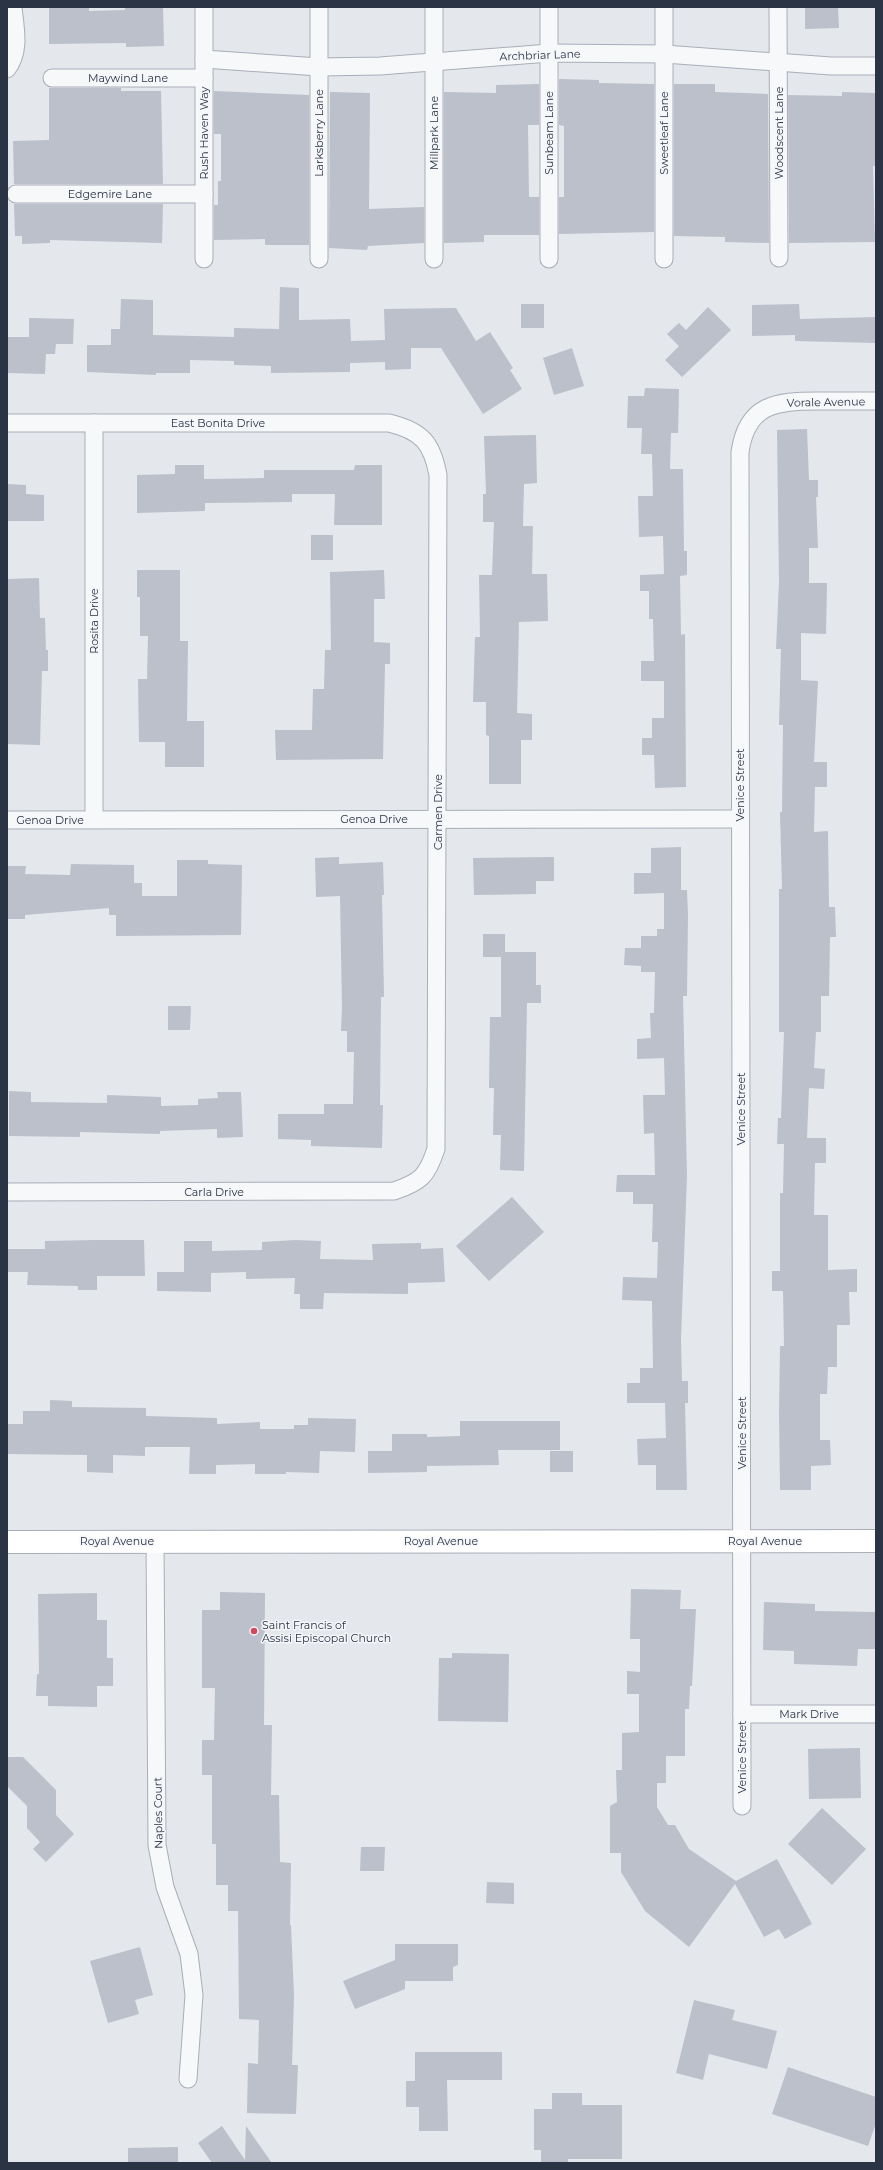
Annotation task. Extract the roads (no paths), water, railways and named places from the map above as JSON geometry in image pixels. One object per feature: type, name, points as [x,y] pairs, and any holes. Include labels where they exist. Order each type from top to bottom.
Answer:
[{"type":"main road","name":"Royal Avenue","points":[[7,1542],[876,1541]]},
{"type":"street","points":[[7,69],[12,63],[18,39],[13,7]]},
{"type":"street","name":"Rush Haven Way","points":[[204,7],[204,259]]},
{"type":"street","name":"Larksberry Lane","points":[[319,7],[319,259]]},
{"type":"street","name":"Millpark Lane","points":[[434,7],[434,259]]},
{"type":"street","name":"Sunbeam Lane","points":[[549,7],[549,259]]},
{"type":"street","name":"Sweetleaf Lane","points":[[664,7],[664,259]]},
{"type":"street","name":"Woodscent Lane","points":[[778,7],[778,258]]},
{"type":"street","name":"Archbriar Lane","points":[[204,59],[319,67],[380,66],[549,53],[664,54],[831,66],[876,66]]},
{"type":"street","name":"Maywind Lane","points":[[52,78],[204,78]]},
{"type":"street","name":"Edgemire Lane","points":[[16,194],[204,194]]},
{"type":"street","name":"Vorale Avenue","points":[[756,416],[767,407],[786,401],[876,401]]},
{"type":"street","name":"Venice Street","points":[[742,1806],[740,452],[742,436],[749,422],[756,416]]},
{"type":"street","name":"East Bonita Drive","points":[[7,423],[389,423],[409,428],[425,440]]},
{"type":"street","name":"Rosita Drive","points":[[94,423],[94,819]]},
{"type":"street","name":"Carmen Drive","points":[[418,1181],[429,1169],[436,1149],[438,476],[434,455],[425,440]]},
{"type":"street","name":"Genoa Drive","points":[[7,820],[740,819]]},
{"type":"street","name":"Carla Drive","points":[[7,1192],[394,1191],[413,1185],[418,1181]]},
{"type":"street","name":"Naples Court","points":[[155,1541],[157,1845],[165,1887],[188,1954],[194,1995],[188,2080]]},
{"type":"street","name":"Mark Drive","points":[[742,1714],[876,1714]]},
{"type":"place","name":"Saint Francis of Assisi Episcopal Church","points":[[254,1631]]}]
